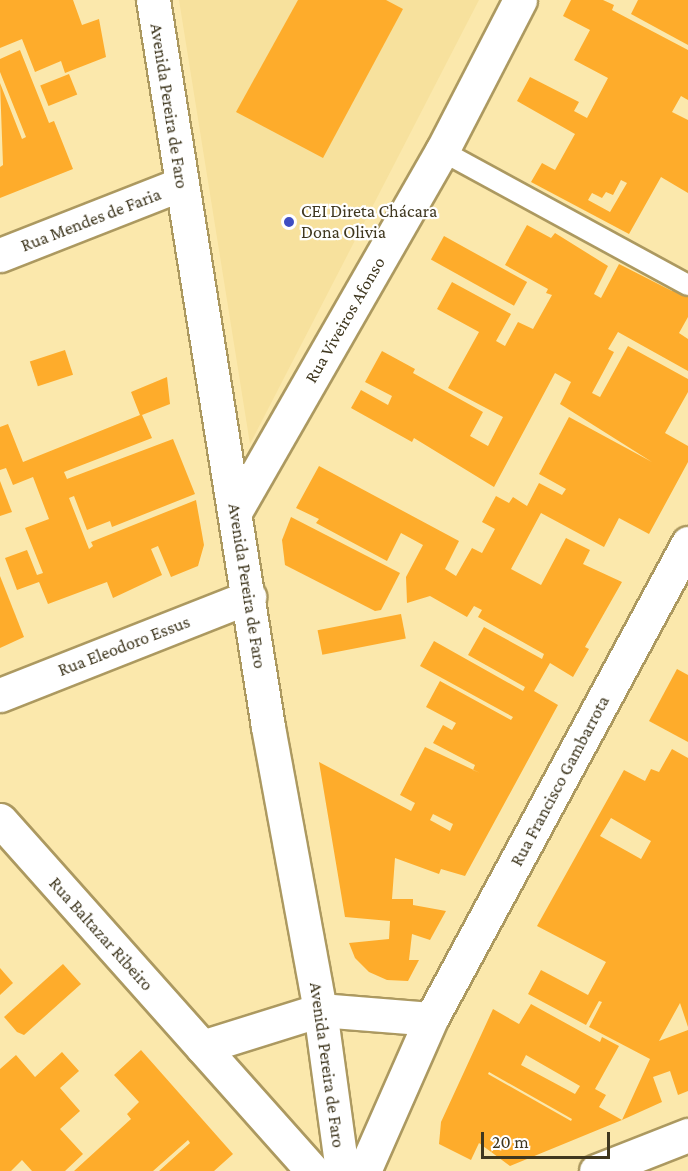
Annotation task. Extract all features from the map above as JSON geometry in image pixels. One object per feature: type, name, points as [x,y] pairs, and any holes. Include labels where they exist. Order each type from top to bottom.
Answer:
[{"type":"street","name":"Avenida Pereira de Faro","points":[[153,0],[249,597],[320,1010],[342,1171]]},
{"type":"street","name":"Rua Viveiros Afonso","points":[[235,512],[442,151],[520,0]]},
{"type":"street","name":"Rua Mendes de Faria","points":[[0,255],[182,184]]},
{"type":"street","name":"Rua Francisco Gambarrota","points":[[364,1171],[431,1019],[688,543]]},
{"type":"street","name":"Rua Eleodoro Essus","points":[[0,695],[249,597]]},
{"type":"street","name":"Rua Baltazar Ribeiro","points":[[0,820],[313,1171]]},
{"type":"street","points":[[202,1047],[320,1010],[431,1019]]},
{"type":"street","points":[[596,1171],[688,1135]]},
{"type":"lane","points":[[442,151],[688,285]]},
{"type":"shaded area","name":"CEI Direta Chácara Dona Olivia","points":[[179,0],[479,0],[250,444]]},
{"type":"building","points":[[0,0],[73,0],[82,25],[99,19],[106,57],[65,73],[61,61],[35,72],[22,39],[0,48]]},
{"type":"building","points":[[298,0],[386,0],[403,9],[323,158],[236,112]]},
{"type":"building","points":[[571,0],[603,0],[614,5],[612,10],[688,50],[688,100],[681,96],[672,112],[688,120],[688,193],[661,177],[629,234],[531,182],[542,163],[555,170],[575,134],[517,101],[530,77],[579,102],[574,111],[587,118],[608,78],[574,60],[590,30],[563,16]],"holes":[[[621,180],[627,183],[610,212],[588,200],[592,193],[602,198],[606,192],[613,195]]]},
{"type":"building","points":[[638,0],[688,0],[688,45],[631,14]]},
{"type":"building","points":[[20,50],[49,123],[54,121],[73,169],[0,198],[0,167],[3,165],[0,83],[22,139],[26,137],[0,72],[0,59]]},
{"type":"building","points":[[69,74],[77,94],[48,106],[40,86]]},
{"type":"building","points":[[527,225],[551,238],[555,233],[608,266],[594,294],[601,298],[619,264],[672,291],[674,288],[688,295],[688,317],[679,333],[688,339],[688,371],[618,332],[608,349],[614,352],[592,393],[600,397],[628,346],[688,379],[688,392],[665,433],[688,446],[688,462],[649,534],[619,518],[604,547],[541,513],[511,569],[541,585],[566,538],[590,550],[583,564],[622,582],[585,647],[589,649],[573,677],[550,663],[534,691],[558,705],[465,876],[441,869],[439,874],[395,858],[392,899],[413,899],[413,905],[446,911],[430,940],[412,934],[409,960],[419,960],[408,981],[387,980],[369,972],[355,958],[349,943],[389,939],[390,921],[345,917],[319,762],[411,811],[415,803],[400,795],[425,747],[473,770],[475,765],[433,743],[443,725],[452,730],[456,723],[426,707],[440,681],[511,720],[513,717],[420,666],[434,641],[523,691],[525,687],[468,655],[484,627],[542,659],[544,654],[478,617],[482,610],[474,606],[467,617],[430,596],[407,603],[406,577],[423,545],[401,533],[387,561],[316,523],[319,519],[296,508],[319,466],[459,541],[445,569],[456,576],[472,548],[482,553],[495,529],[482,522],[496,496],[509,503],[513,497],[527,506],[539,483],[562,495],[566,489],[539,474],[569,417],[652,462],[560,404],[571,382],[555,373],[494,487],[414,438],[412,442],[351,408],[361,390],[388,405],[392,396],[365,382],[382,351],[415,369],[413,373],[483,412],[470,436],[488,446],[503,417],[448,388],[479,332],[437,309],[452,282],[511,314],[496,341],[505,346],[518,322],[533,329],[552,295],[546,293],[548,289],[505,265]],"holes":[[[433,814],[453,824],[450,831],[430,820]]]},
{"type":"building","points":[[444,236],[527,282],[514,306],[431,260]]},
{"type":"building","points":[[65,350],[73,375],[38,386],[30,361]]},
{"type":"building","points":[[167,377],[170,404],[142,415],[152,438],[64,472],[67,479],[173,439],[195,494],[112,527],[110,521],[87,530],[74,496],[69,498],[89,549],[93,546],[91,542],[196,500],[204,545],[198,566],[171,577],[158,546],[151,549],[162,575],[113,598],[107,582],[48,604],[39,582],[17,590],[5,558],[27,550],[37,575],[43,573],[25,528],[49,519],[33,477],[13,485],[6,468],[0,470],[0,427],[8,424],[23,462],[140,415],[131,392]]},
{"type":"building","points":[[0,481],[12,512],[0,516]]},
{"type":"building","points":[[291,517],[400,573],[381,610],[375,611],[285,565],[282,540]]},
{"type":"building","points":[[0,576],[24,637],[0,648]]},
{"type":"building","points":[[401,614],[406,639],[322,655],[318,630]]},
{"type":"building","points":[[677,669],[688,675],[688,742],[649,721]]},
{"type":"building","points":[[672,749],[688,758],[688,1027],[680,1003],[659,1041],[688,1030],[688,1091],[678,1095],[670,1071],[653,1077],[662,1102],[622,1120],[650,1059],[589,1027],[602,1002],[599,1001],[586,1025],[528,994],[541,970],[588,995],[606,962],[537,926],[624,770],[645,781],[651,769],[659,772]],"holes":[[[611,818],[651,841],[641,859],[600,836]]]},
{"type":"building","points":[[63,964],[81,984],[24,1035],[17,1032],[4,1017]]},
{"type":"building","points":[[0,968],[13,983],[0,995]]},
{"type":"building","points":[[531,1004],[600,1042],[602,1037],[619,1046],[595,1089],[606,1095],[599,1107],[622,1120],[510,1166],[479,1143],[471,1160],[439,1144],[441,1122],[493,1009],[519,1024]],"holes":[[[526,1055],[580,1086],[575,1094],[521,1065]],[[489,1072],[572,1119],[571,1121],[488,1074]]]},
{"type":"building","points":[[141,1050],[233,1154],[214,1171],[159,1171],[190,1143],[188,1140],[153,1171],[74,1171],[131,1119],[127,1114],[139,1102],[114,1075]]},
{"type":"building","points":[[62,1052],[79,1071],[60,1088],[80,1111],[60,1129],[83,1154],[65,1171],[32,1171],[22,1160],[11,1171],[0,1171],[0,1069],[16,1055],[35,1077]]},
{"type":"place","name":"CEI Direta Chácara Dona Olivia","points":[[289,222]]}]
